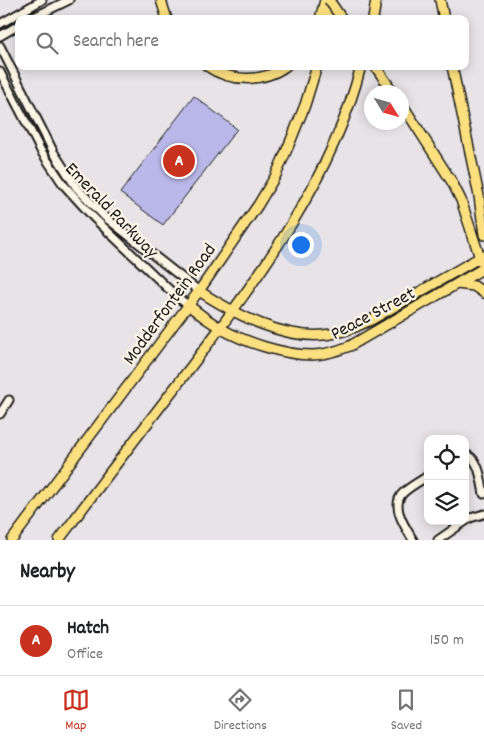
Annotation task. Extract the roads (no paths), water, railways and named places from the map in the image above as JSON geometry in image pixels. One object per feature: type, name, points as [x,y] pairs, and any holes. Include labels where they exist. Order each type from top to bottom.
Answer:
[{"type":"main road","points":[[161,0],[166,15]]},
{"type":"main road","points":[[321,15],[325,0]]},
{"type":"main road","points":[[329,15],[330,0]]},
{"type":"main road","points":[[330,0],[339,15]]},
{"type":"main road","points":[[374,15],[376,0]]},
{"type":"main road","points":[[440,0],[443,15]]},
{"type":"main road","points":[[214,70],[221,74],[245,79],[267,76],[281,70]]},
{"type":"main road","name":"Modderfontein Road","points":[[12,540],[199,291],[258,205],[276,175],[305,105],[316,70]]},
{"type":"main road","points":[[59,540],[220,328],[308,198],[343,125],[360,70]]},
{"type":"main road","points":[[378,70],[389,85]]},
{"type":"main road","points":[[453,70],[479,196],[484,235]]},
{"type":"main road","points":[[409,115],[452,182],[461,200],[482,256],[483,271]]},
{"type":"main road","name":"Peace Street","points":[[199,291],[232,311],[269,326],[291,333],[331,334],[370,320],[482,256]]},
{"type":"main road","name":"Peace Street","points":[[188,305],[220,328],[265,347],[294,354],[313,355],[331,353],[350,346],[483,271]]},
{"type":"main road","points":[[457,284],[474,286],[484,293]]},
{"type":"street","points":[[16,15],[42,0]]},
{"type":"street","points":[[36,15],[57,2],[67,0]]},
{"type":"street","points":[[0,24],[15,15]]},
{"type":"street","points":[[0,36],[15,27]]},
{"type":"street","name":"Emerald Parkway","points":[[0,46],[54,153],[76,187],[105,218],[199,291]]},
{"type":"street","name":"Emerald Parkway","points":[[0,72],[38,144],[63,184],[94,218],[177,298],[188,305]]},
{"type":"street","points":[[0,414],[9,400]]},
{"type":"street","points":[[469,456],[476,462],[484,494]]},
{"type":"street","points":[[413,540],[400,518],[398,511],[400,498],[402,493],[424,479]]},
{"type":"street","points":[[438,540],[470,518],[484,514]]},
{"type":"place","name":"Hatch","points":[[179,161]]}]
